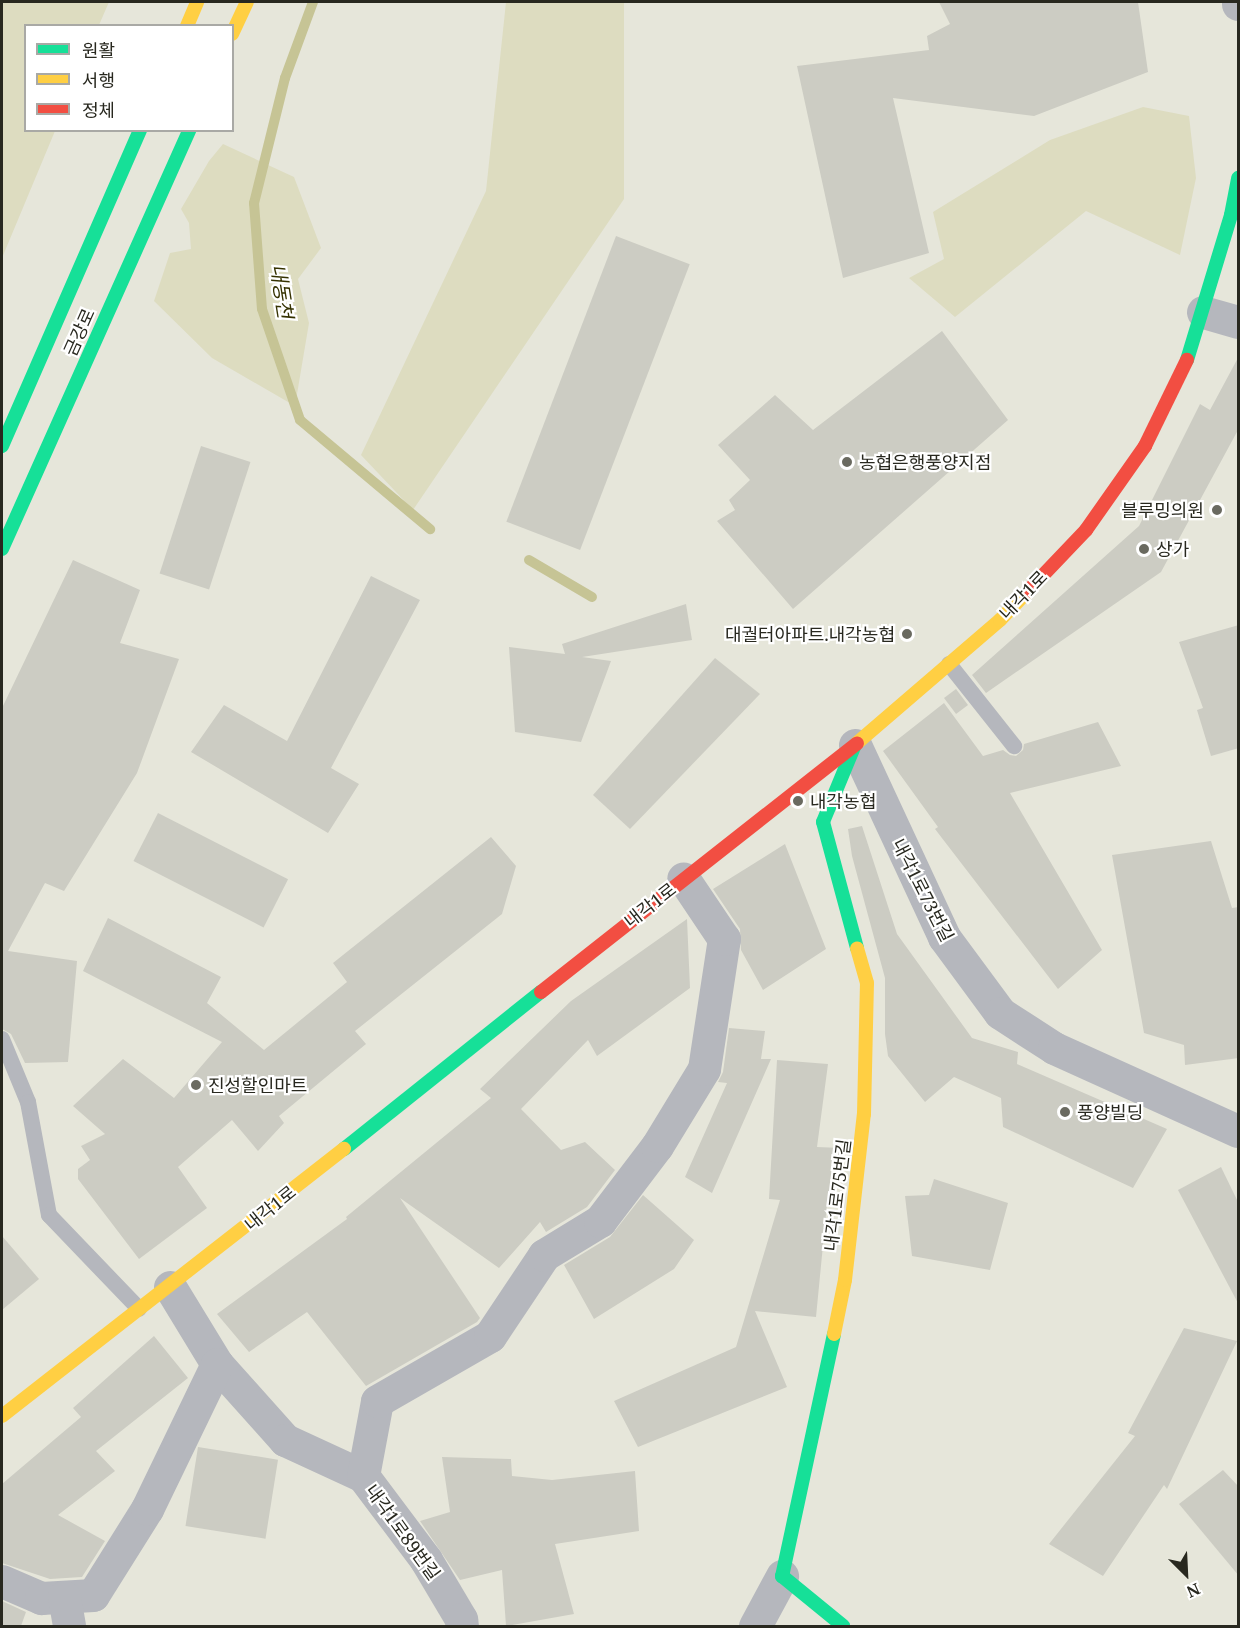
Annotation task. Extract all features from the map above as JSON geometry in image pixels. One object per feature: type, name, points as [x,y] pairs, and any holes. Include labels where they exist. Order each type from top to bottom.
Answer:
[{"type":"street","points":[[188,24],[197,2]]},
{"type":"street","points":[[234,30],[247,2]]},
{"type":"street","name":"금강로","points":[[2,446],[139,132]]},
{"type":"street","name":"금강로","points":[[2,549],[188,132]]},
{"type":"street","name":"내각1로","points":[[2,1416],[170,1287],[684,878],[855,745],[1000,620],[1086,530],[1145,446],[1186,364],[1231,215],[1239,178]]},
{"type":"street","points":[[1203,312],[1239,321]]},
{"type":"street","name":"내각1로73번길","points":[[855,745],[944,937],[1000,1013],[1054,1048],[1239,1131]]},
{"type":"street","name":"내각1로75번길","points":[[782,1576],[845,1280],[864,1114],[867,983],[823,822],[855,745]]},
{"type":"street","points":[[363,1476],[377,1401],[490,1336],[544,1255],[600,1221],[657,1146],[705,1069],[724,939],[684,878]]},
{"type":"street","name":"내각1로89번길","points":[[170,1287],[217,1364],[285,1440],[363,1476],[426,1560],[461,1619],[462,1626]]},
{"type":"street","points":[[2,1581],[67,1612],[93,1596],[147,1509],[217,1364]]},
{"type":"street","points":[[755,1626],[782,1576],[843,1626]]},
{"type":"lane","points":[[949,664],[1014,746]]},
{"type":"lane","points":[[2,1039],[28,1102],[49,1215],[139,1310]]},
{"type":"green space","points":[[2,2],[109,2],[99,24],[24,24],[24,132],[55,132],[2,258]]},
{"type":"green space","points":[[506,2],[624,2],[624,199],[413,510],[361,455],[486,191]]},
{"type":"green space","points":[[1143,107],[1189,116],[1196,178],[1180,255],[1086,211],[955,317],[909,278],[944,259],[933,212],[1050,140]]},
{"type":"green space","points":[[223,144],[294,177],[321,248],[298,279],[309,323],[295,406],[212,358],[154,301],[170,253],[191,249],[189,223],[181,209],[209,161]]},
{"type":"building","points":[[939,2],[1138,2],[1148,72],[1034,116],[893,98],[929,253],[843,278],[797,66],[929,50],[927,36],[950,24]]},
{"type":"building","points":[[616,236],[690,264],[580,550],[506,522]]},
{"type":"building","name":"농협은행풍양지점","points":[[942,331],[1008,420],[793,609],[717,521],[735,510],[729,500],[750,480],[718,445],[775,395],[813,430]]},
{"type":"building","name":"상가","points":[[1239,356],[1238,430],[1161,572],[986,693],[972,675],[1139,526],[1200,404],[1210,410]]},
{"type":"building","points":[[201,446],[250,462],[209,590],[160,573]]},
{"type":"building","points":[[73,560],[140,590],[120,643],[179,659],[137,773],[64,891],[45,883],[8,951],[77,961],[68,1062],[25,1063],[11,1034],[2,1029],[2,708]]},
{"type":"building","points":[[371,576],[420,600],[331,768],[359,784],[328,833],[191,752],[224,705],[287,741]]},
{"type":"building","points":[[686,604],[692,640],[582,657],[611,661],[581,742],[515,732],[509,647],[565,654],[562,644]]},
{"type":"building","points":[[1239,625],[1239,748],[1211,756],[1197,710],[1203,708],[1179,642]]},
{"type":"building","points":[[715,658],[760,694],[630,829],[593,795]]},
{"type":"building","points":[[956,689],[968,705],[956,714],[944,698]]},
{"type":"building","points":[[944,703],[983,756],[1003,750],[1016,756],[1023,750],[1024,744],[1098,722],[1121,766],[1010,793],[1102,950],[1058,989],[935,829],[938,827],[883,751]]},
{"type":"building","points":[[158,813],[288,879],[264,927],[133,861]]},
{"type":"building","points":[[862,826],[897,934],[972,1038],[1018,1052],[1017,1064],[1167,1129],[1133,1188],[1003,1127],[1001,1098],[954,1077],[925,1102],[888,1056],[885,1034],[885,978],[852,856],[848,829]]},
{"type":"building","points":[[491,837],[516,866],[502,914],[355,1031],[366,1044],[279,1116],[284,1123],[258,1151],[232,1120],[178,1167],[207,1208],[139,1259],[78,1179],[78,1169],[90,1160],[81,1146],[105,1134],[73,1106],[123,1059],[174,1098],[222,1042],[83,971],[108,918],[221,977],[207,1003],[264,1050],[347,982],[333,963]]},
{"type":"building","points":[[1211,841],[1232,908],[1239,907],[1239,1058],[1185,1065],[1184,1045],[1144,1033],[1112,855]]},
{"type":"building","points":[[785,844],[826,949],[763,990],[741,950],[740,929],[713,889]]},
{"type":"building","points":[[687,919],[690,988],[597,1056],[588,1040],[521,1109],[561,1150],[585,1142],[615,1170],[587,1207],[546,1232],[540,1222],[499,1268],[400,1198],[480,1318],[477,1322],[366,1386],[307,1312],[249,1352],[217,1314],[347,1219],[346,1217],[491,1098],[480,1089],[571,1001]]},
{"type":"building","points":[[729,1028],[765,1031],[761,1059],[771,1059],[712,1193],[685,1177],[727,1083],[718,1082],[723,1072]]},
{"type":"building","points":[[777,1060],[828,1064],[817,1147],[841,1148],[833,1205],[827,1204],[816,1317],[755,1311],[787,1387],[638,1447],[614,1401],[736,1347],[780,1200],[769,1199]]},
{"type":"building","points":[[1221,1167],[1239,1204],[1239,1305],[1178,1190]]},
{"type":"building","points":[[934,1179],[1008,1203],[990,1270],[912,1256],[905,1196],[929,1195]]},
{"type":"building","points":[[643,1195],[694,1240],[674,1269],[594,1319],[564,1265],[610,1237]]},
{"type":"building","points":[[2,1236],[39,1279],[2,1310]]},
{"type":"building","points":[[1184,1328],[1237,1341],[1167,1489],[1164,1485],[1103,1576],[1049,1544],[1135,1436],[1128,1433]]},
{"type":"building","points":[[154,1336],[188,1378],[96,1451],[115,1471],[58,1515],[105,1541],[82,1577],[50,1579],[2,1563],[2,1484],[81,1417],[73,1408]]},
{"type":"building","points":[[198,1447],[278,1460],[265,1539],[185,1526]]},
{"type":"building","points":[[442,1457],[511,1459],[512,1476],[552,1480],[635,1471],[639,1531],[555,1544],[574,1614],[506,1626],[502,1570],[460,1580],[420,1521],[450,1512]]},
{"type":"building","points":[[1223,1470],[1239,1487],[1239,1576],[1179,1504]]},
{"type":"building","points":[[2,1601],[26,1612],[21,1626],[2,1626]]},
{"type":"waterway","name":"내동천","points":[[313,2],[285,78],[254,203],[262,309],[300,420],[430,529]]},
{"type":"waterway","name":"내동천","points":[[529,560],[592,597]]},
{"type":"traffic: fast","points":[[2,446],[139,132]]},
{"type":"traffic: fast","points":[[2,549],[188,132]]},
{"type":"traffic: fast","points":[[1187,360],[1231,215],[1238,178]]},
{"type":"traffic: fast","points":[[854,747],[823,822],[857,948]]},
{"type":"traffic: fast","points":[[344,1149],[541,992]]},
{"type":"traffic: fast","points":[[834,1334],[782,1576],[843,1626]]},
{"type":"traffic: slow","points":[[188,24],[197,2]]},
{"type":"traffic: slow","points":[[234,30],[247,2]]},
{"type":"traffic: slow","points":[[857,743],[1000,620],[1027,592]]},
{"type":"traffic: slow","points":[[834,1334],[845,1280],[864,1114],[867,983],[857,948]]},
{"type":"traffic: slow","points":[[2,1416],[344,1149]]},
{"type":"traffic: jam","points":[[1027,592],[1086,530],[1145,446],[1187,360]]},
{"type":"traffic: jam","points":[[541,992],[857,743]]},
{"type":"place","name":"농협은행풍양지점","points":[[847,462]]},
{"type":"place","name":"블루밍의원","points":[[1217,510]]},
{"type":"place","name":"상가","points":[[1144,549]]},
{"type":"place","name":"대궐터아파트.내각농협","points":[[907,634]]},
{"type":"place","name":"내각농협","points":[[798,801]]},
{"type":"place","name":"진성할인마트","points":[[196,1085]]},
{"type":"place","name":"풍양빌딩","points":[[1065,1112]]}]
